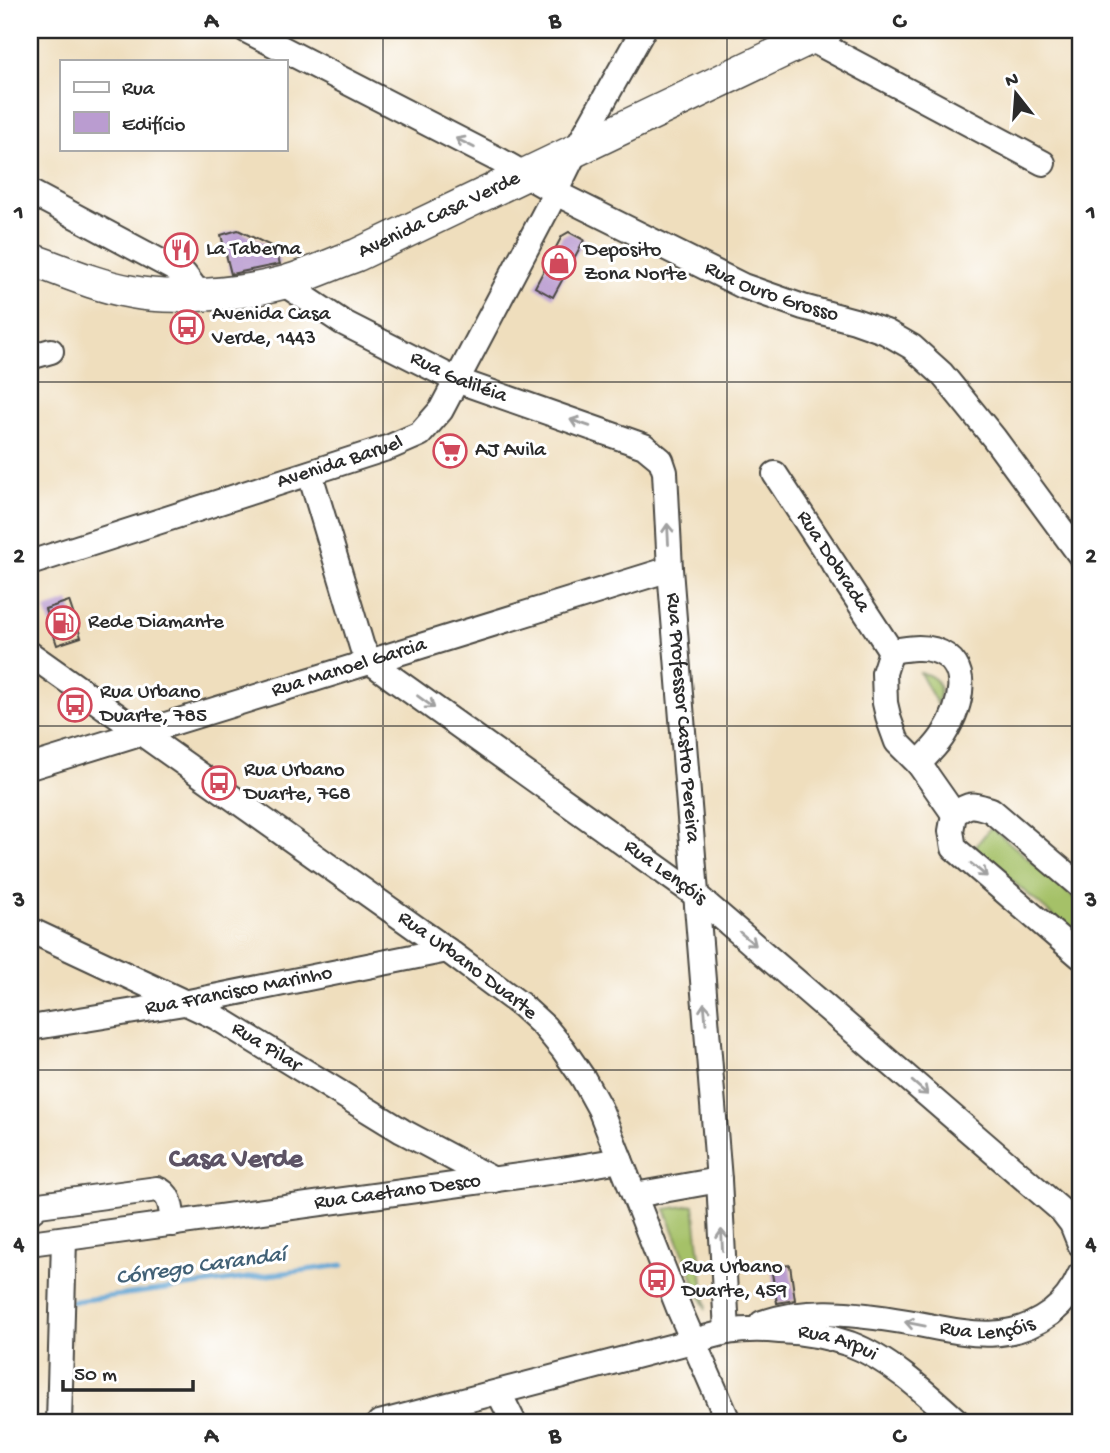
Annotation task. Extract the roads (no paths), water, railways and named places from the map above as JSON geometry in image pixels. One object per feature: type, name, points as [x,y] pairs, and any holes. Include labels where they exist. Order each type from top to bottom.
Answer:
[{"type":"main road","name":"Avenida Casa Verde","points":[[30,259],[102,285],[134,293],[199,294],[249,289],[283,282],[357,255],[810,33]]},
{"type":"street","name":"Rua Ouro Grosso","points":[[246,30],[555,192],[743,286],[886,332],[912,347],[942,374],[985,427],[1080,555]]},
{"type":"street","name":"Avenida Baruel","points":[[30,563],[310,474],[420,435],[441,410],[576,150],[643,30]]},
{"type":"street","points":[[810,33],[1043,163]]},
{"type":"street","points":[[30,192],[184,274],[199,294]]},
{"type":"street","name":"Rua Galiléia","points":[[283,282],[342,322],[456,380],[644,446]]},
{"type":"street","name":"Rua Professor Castro Pereira","points":[[644,446],[661,460],[665,472],[670,569],[719,1181],[737,1331]]},
{"type":"street","points":[[310,474],[362,647],[371,662]]},
{"type":"street","name":"Rua Dobrada","points":[[775,474],[891,651]]},
{"type":"street","name":"Rua Manoel Garcia","points":[[30,767],[670,569]]},
{"type":"street","points":[[919,764],[943,737],[953,715],[961,689],[958,670],[945,655],[934,650],[921,648],[891,651],[884,673],[885,703],[889,720],[897,742],[919,764],[954,814],[951,831],[954,848],[1080,956]]},
{"type":"street","name":"Rua Urbano Duarte","points":[[30,654],[447,950],[544,1026],[583,1078],[600,1110],[680,1311],[729,1423]]},
{"type":"street","name":"Rua Lençóis","points":[[371,662],[696,895],[1062,1211],[1072,1224],[1080,1244]]},
{"type":"street","points":[[954,814],[968,805],[991,810],[1080,886]]},
{"type":"street","name":"Rua Pilar","points":[[30,930],[216,1017],[402,1131],[494,1180]]},
{"type":"street","name":"Rua Francisco Marinho","points":[[30,1028],[184,1003],[447,950]]},
{"type":"street","name":"Rua Caetano Desco","points":[[30,1243],[494,1180],[620,1160]]},
{"type":"street","points":[[635,1195],[719,1181]]},
{"type":"street","points":[[30,1212],[39,1205],[157,1188],[169,1197],[173,1224]]},
{"type":"street","points":[[59,1423],[64,1239]]},
{"type":"street","name":"Rua Lençóis","points":[[737,1331],[789,1315],[831,1313],[899,1321],[968,1334],[1006,1333],[1040,1321],[1055,1310],[1067,1299],[1080,1275]]},
{"type":"street","name":"Rua Arpui","points":[[379,1423],[737,1331],[797,1332],[852,1345],[901,1374],[959,1423]]},
{"type":"street","points":[[499,1393],[514,1423]]},
{"type":"waterway","name":"Córrego Carandaí","points":[[69,1302],[343,1265]]},
{"type":"place","name":"La Taberna","points":[[181,250]]},
{"type":"place","name":"Deposito Zona Norte","points":[[559,263]]},
{"type":"place","name":"Avenida Casa Verde, 1443","points":[[187,327]]},
{"type":"place","name":"AJ Avila","points":[[450,451]]},
{"type":"place","name":"Rede Diamante","points":[[63,623]]},
{"type":"place","name":"Rua Urbano Duarte, 785","points":[[75,705]]},
{"type":"place","name":"Rua Urbano Duarte, 768","points":[[219,783]]},
{"type":"place","name":"Rua Urbano Duarte, 459","points":[[657,1280]]},
{"type":"district","name":"Casa Verde","points":[[236,1160]]}]
